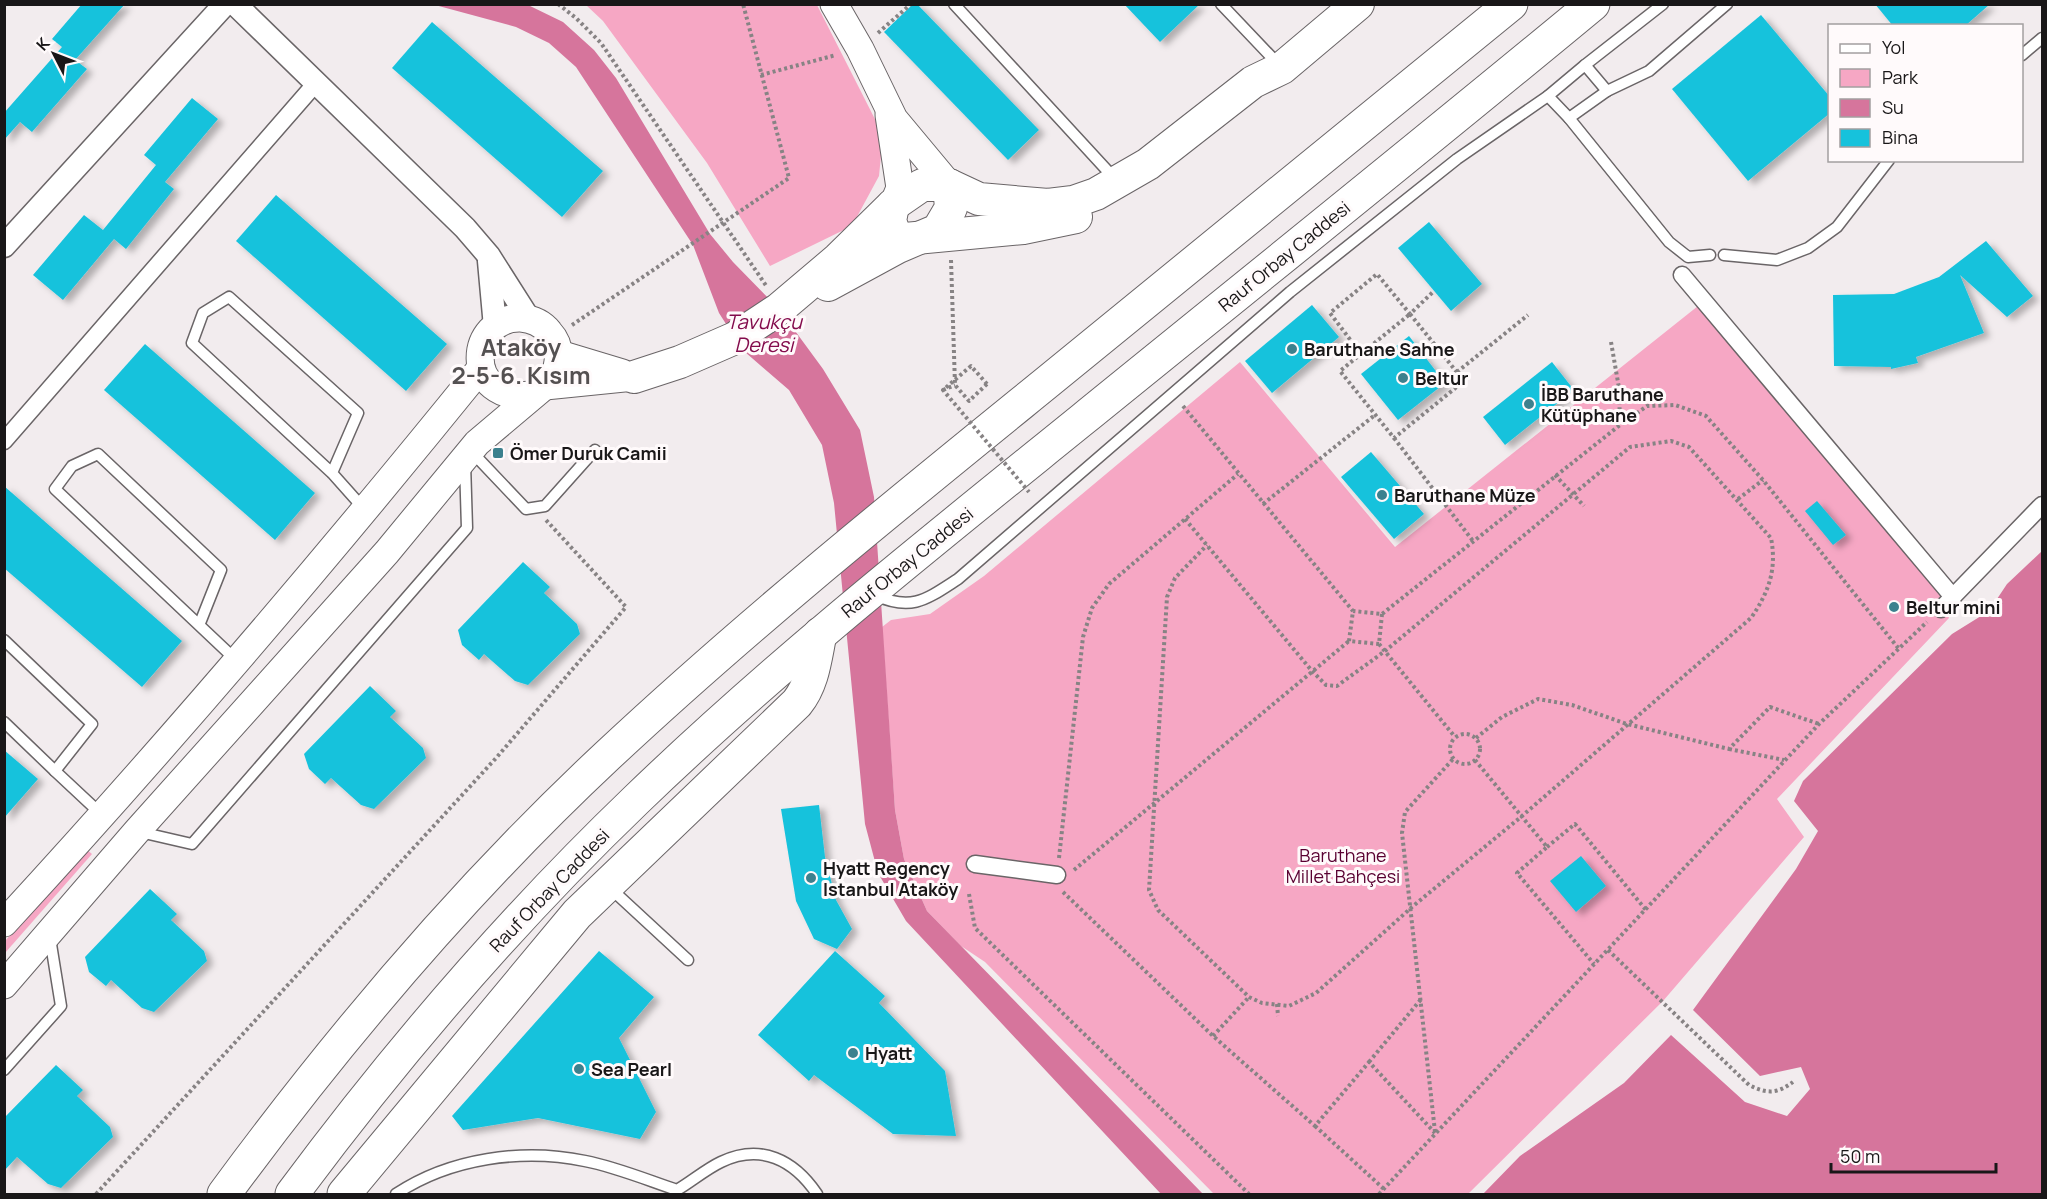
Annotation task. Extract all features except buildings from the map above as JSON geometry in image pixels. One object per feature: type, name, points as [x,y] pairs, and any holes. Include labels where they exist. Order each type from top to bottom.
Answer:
[{"type":"highway","points":[[224,1194],[298,1097],[380,998],[504,860],[604,758],[791,591],[1510,4]]},
{"type":"highway","name":"Rauf Orbay Caddesi","points":[[292,1194],[341,1128],[407,1047],[499,941],[635,800],[870,592],[1593,4]]},
{"type":"highway","points":[[344,1194],[577,914],[797,703],[805,693],[812,674],[820,634]]},
{"type":"main road","points":[[634,377],[680,362],[735,338],[778,309],[838,259],[893,205],[922,185],[949,185],[979,199],[1048,205],[1073,202],[1118,182],[1148,164],[1253,82],[1282,68],[1358,4]]},
{"type":"main road","points":[[893,205],[890,221],[895,235],[905,239],[1023,228],[1108,208],[1194,152],[1267,91],[1282,68]]},
{"type":"main road","points":[[936,237],[951,208],[949,185]]},
{"type":"main road","points":[[778,309],[798,302],[898,247],[936,237]]},
{"type":"street","points":[[4,246],[225,4]]},
{"type":"street","points":[[4,985],[132,837],[387,552],[468,454],[553,379],[558,367],[556,346],[547,329],[529,319],[489,256],[465,228],[235,4]]},
{"type":"street","points":[[834,4],[860,49],[894,119],[949,185]]},
{"type":"street","points":[[4,441],[316,83]]},
{"type":"street","points":[[886,99],[900,189],[893,205]]},
{"type":"street","points":[[489,256],[495,327]]},
{"type":"street","points":[[1682,275],[1953,597]]},
{"type":"street","points":[[529,319],[505,321],[495,327],[482,345],[481,368],[487,380],[496,390],[507,395],[634,377]]},
{"type":"street","points":[[556,346],[634,377]]},
{"type":"street","points":[[4,923],[94,825],[237,660],[360,516],[481,368]]},
{"type":"street","points":[[1941,609],[2043,505]]},
{"type":"street","points":[[360,516],[387,552]]},
{"type":"street","points":[[94,825],[132,837]]},
{"type":"street","points":[[975,864],[1056,880]]},
{"type":"lane","points":[[954,4],[1118,182]]},
{"type":"lane","points":[[1221,4],[1282,68]]},
{"type":"lane","points":[[870,592],[895,604],[923,602],[958,579],[1290,292],[1457,159],[1548,96],[1663,4]]},
{"type":"lane","points":[[1569,118],[1607,91],[1649,71],[1727,4]]},
{"type":"lane","points":[[2023,54],[2043,38]]},
{"type":"lane","points":[[1585,65],[1607,91]]},
{"type":"lane","points":[[1548,96],[1569,118],[1669,242],[1688,257],[1710,255]]},
{"type":"lane","points":[[1724,255],[1777,260],[1808,248],[1837,228],[1887,162]]},
{"type":"lane","points":[[332,473],[358,413],[230,297],[203,313],[192,344],[332,473],[360,516]]},
{"type":"lane","points":[[468,454],[526,509],[536,509],[545,506],[595,450]]},
{"type":"lane","points":[[200,623],[221,570],[98,454],[72,466],[55,489],[237,660]]},
{"type":"lane","points":[[132,837],[192,844],[467,528],[468,454]]},
{"type":"lane","points":[[4,640],[92,724],[56,771]]},
{"type":"lane","points":[[4,722],[56,771],[94,825]]},
{"type":"lane","points":[[607,885],[688,960]]},
{"type":"lane","points":[[4,1070],[61,1006],[49,934]]},
{"type":"lane","points":[[396,1194],[454,1168],[492,1159],[536,1156],[587,1161],[677,1190],[718,1163],[742,1154],[765,1156],[789,1164],[808,1180],[817,1194]]},
{"type":"path","points":[[558,4],[576,18],[601,44],[723,225],[762,276],[778,309]]},
{"type":"path","points":[[556,346],[789,178],[742,4]]},
{"type":"path","points":[[761,75],[860,49],[911,4]]},
{"type":"path","points":[[936,237],[955,385],[969,400],[987,384],[970,366],[943,390]]},
{"type":"path","points":[[1361,354],[1330,313],[1377,274],[1464,381],[1394,438]]},
{"type":"path","points":[[1434,291],[1410,314],[1340,371],[1473,541]]},
{"type":"path","points":[[1457,372],[1528,315]]},
{"type":"path","points":[[1611,342],[1619,388],[1620,424]]},
{"type":"path","points":[[943,390],[955,385]]},
{"type":"path","points":[[943,390],[1029,492]]},
{"type":"path","points":[[1172,393],[1353,611],[1382,614],[1620,424],[1647,406],[1675,405],[1706,416],[1763,480],[1899,649]]},
{"type":"path","points":[[1263,504],[1375,414]]},
{"type":"path","points":[[1185,519],[1207,545],[1312,671],[1326,685],[1336,686],[1385,651],[1630,447],[1671,441],[1689,447],[1771,538],[1775,556],[1772,577],[1765,598],[1751,618],[1522,816],[1412,907],[1316,993],[1289,1006],[1262,1003],[1249,997],[1158,910],[1149,890],[1167,597],[1175,578],[1207,545]]},
{"type":"path","points":[[1056,880],[1083,637],[1092,608],[1109,584],[1238,474]]},
{"type":"path","points":[[1556,475],[1584,506]]},
{"type":"path","points":[[1738,499],[1763,480]]},
{"type":"path","points":[[96,1194],[497,757],[626,608],[536,509]]},
{"type":"path","points":[[1379,1194],[1819,724],[1941,609]]},
{"type":"path","points":[[1056,880],[1154,804],[1349,641],[1353,611]]},
{"type":"path","points":[[1379,644],[1382,614]]},
{"type":"path","points":[[1349,641],[1379,644],[1455,737]]},
{"type":"path","points":[[1476,738],[1502,717],[1538,699],[1572,705],[1627,724],[1729,750],[1785,760]]},
{"type":"path","points":[[1729,750],[1770,707],[1819,724]]},
{"type":"path","points":[[1467,733],[1476,738],[1480,752],[1475,760],[1466,764],[1453,759],[1449,749],[1455,737],[1467,733]]},
{"type":"path","points":[[1435,1133],[1412,907],[1402,833],[1405,812],[1453,759]]},
{"type":"path","points":[[1475,760],[1547,847]]},
{"type":"path","points":[[1594,964],[1518,873],[1575,824],[1646,910]]},
{"type":"path","points":[[1056,880],[1213,1036],[1384,1190]]},
{"type":"path","points":[[969,894],[975,928],[1249,1194]]},
{"type":"path","points":[[1608,950],[1749,1085],[1763,1092],[1779,1092],[1793,1082]]},
{"type":"path","points":[[1213,1036],[1249,997]]},
{"type":"path","points":[[1315,1126],[1422,998]]},
{"type":"path","points":[[1277,1004],[1278,1016]]},
{"type":"path","points":[[1369,1062],[1435,1133]]},
{"type":"green space","points":[[586,5],[817,5],[883,135],[879,176],[852,226],[770,266],[707,163],[603,21]]},
{"type":"green space","name":"Baruthane Millet Bahçesi","points":[[1698,306],[1937,586],[1949,618],[1777,799],[1804,837],[1663,1001],[1468,1194],[1214,1194],[985,962],[961,946],[927,911],[904,859],[895,810],[882,627],[891,620],[930,614],[984,576],[1240,362],[1395,547]]},
{"type":"green space","points":[[86,849],[92,854],[5,953],[5,941]]},
{"type":"water","name":"Tavukçu Deresi","points":[[435,5],[528,5],[563,22],[594,50],[616,78],[710,234],[733,262],[779,309],[823,369],[860,430],[874,497],[895,810],[904,859],[927,911],[1203,1194],[1161,1194],[906,921],[878,873],[865,824],[834,503],[822,445],[789,390],[745,352],[735,338],[719,313],[693,245],[576,67],[549,43],[516,27]]},
{"type":"water","points":[[2042,551],[2042,1194],[1483,1194],[1520,1156],[1624,1083],[1671,1035],[1745,1102],[1787,1116],[1810,1089],[1801,1067],[1760,1076],[1693,1010],[1796,869],[1818,831],[1794,801],[1803,781],[1952,634],[1989,611],[2007,584]]},
{"type":"place","name":"Baruthane Sahne","points":[[1292,349]]},
{"type":"place","name":"Beltur","points":[[1403,378]]},
{"type":"place","name":"İBB Baruthane Kütüphane","points":[[1529,404]]},
{"type":"place","name":"Ömer Duruk Camii","points":[[498,453]]},
{"type":"place","name":"Baruthane Müze","points":[[1382,495]]},
{"type":"place","name":"Beltur mini","points":[[1894,607]]},
{"type":"place","name":"Hyatt Regency Istanbul Ataköy","points":[[811,878]]},
{"type":"place","name":"Hyatt","points":[[853,1053]]},
{"type":"place","name":"Sea Pearl","points":[[579,1069]]},
{"type":"district","name":"Ataköy 2-5-6. Kısım","points":[[521,360]]}]
